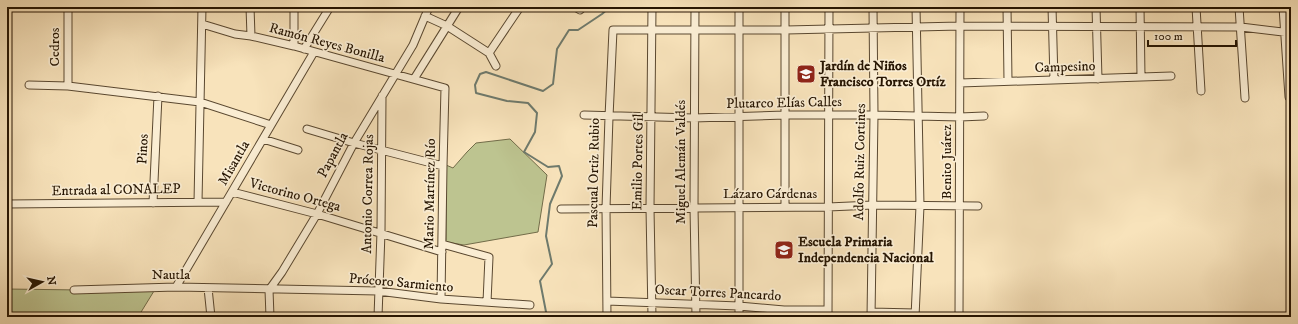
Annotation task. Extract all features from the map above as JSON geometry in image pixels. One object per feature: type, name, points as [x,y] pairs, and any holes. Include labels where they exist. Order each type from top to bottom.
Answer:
[{"type":"street","name":"Cedros","points":[[68,7],[68,86]]},
{"type":"street","points":[[198,202],[202,7]]},
{"type":"street","points":[[250,7],[251,36]]},
{"type":"street","points":[[294,7],[294,46]]},
{"type":"street","points":[[304,49],[330,7]]},
{"type":"street","points":[[414,79],[459,7]]},
{"type":"street","points":[[489,53],[520,7]]},
{"type":"street","name":"Emilio Portes Gil","points":[[652,7],[653,29],[650,208],[652,317]]},
{"type":"street","name":"Miguel Alemán Valdés","points":[[695,7],[694,207],[696,317]]},
{"type":"street","points":[[739,7],[739,317]]},
{"type":"street","points":[[785,7],[785,207]]},
{"type":"street","points":[[828,314],[829,7]]},
{"type":"street","name":"Adolfo Ruiz Cortines","points":[[871,315],[874,115],[873,7]]},
{"type":"street","points":[[871,315],[915,315],[920,206],[916,7]]},
{"type":"street","name":"Benito Juárez","points":[[959,317],[960,7]]},
{"type":"street","points":[[1007,7],[1008,81]]},
{"type":"street","points":[[1052,7],[1054,80]]},
{"type":"street","points":[[1096,7],[1098,78]]},
{"type":"street","points":[[1140,7],[1141,77]]},
{"type":"street","points":[[1196,7],[1201,91]]},
{"type":"street","points":[[1239,7],[1246,98]]},
{"type":"street","points":[[1283,7],[1288,33],[1290,97]]},
{"type":"street","name":"Papantla","points":[[269,290],[282,272],[317,214],[354,143],[413,45],[427,8]]},
{"type":"street","points":[[425,16],[447,26],[489,53],[496,66]]},
{"type":"street","name":"Ramón Reyes Bonilla","points":[[202,24],[235,34],[251,36],[294,46],[445,88]]},
{"type":"street","points":[[653,29],[786,30],[960,26],[1197,26],[1241,27],[1288,33]]},
{"type":"street","name":"Pascual Ortiz Rubio","points":[[607,317],[606,208],[613,30],[653,29]]},
{"type":"street","name":"Misantla","points":[[176,287],[314,52]]},
{"type":"street","name":"Campesino","points":[[960,83],[1171,76]]},
{"type":"street","points":[[29,85],[68,86],[200,102],[272,125]]},
{"type":"street","name":"Mario Martínez Río","points":[[442,300],[445,88]]},
{"type":"street","name":"Pinos","points":[[153,203],[158,96]]},
{"type":"street","name":"Antonio Correa Rojas","points":[[378,317],[381,232],[382,96]]},
{"type":"street","name":"Plutarco Elías Calles","points":[[584,115],[694,118],[785,115],[984,116]]},
{"type":"street","points":[[307,129],[382,151],[443,166]]},
{"type":"street","points":[[263,138],[298,150]]},
{"type":"street","name":"Victorino Ortega","points":[[232,192],[442,248],[489,257],[487,302]]},
{"type":"street","name":"Entrada al CONALEP","points":[[7,204],[226,202]]},
{"type":"street","name":"Lázaro Cárdenas","points":[[562,209],[828,207],[873,205],[978,206]]},
{"type":"street","name":"Nautla","points":[[74,290],[176,287],[269,290]]},
{"type":"street","points":[[208,288],[211,317]]},
{"type":"street","points":[[269,290],[270,317]]},
{"type":"street","name":"Prócoro Sarmiento","points":[[269,290],[378,291],[442,300],[530,305]]},
{"type":"street","name":"Oscar Torres Pancardo","points":[[606,301],[739,306],[784,314],[828,314]]},
{"type":"green space","points":[[510,139],[547,175],[538,232],[464,245],[446,242],[446,165],[453,168],[476,143]]},
{"type":"green space","points":[[7,289],[154,291],[138,317],[7,317]]},
{"type":"waterway","points":[[547,317],[540,281],[552,264],[546,236],[550,204],[562,176],[559,166],[548,167],[524,152],[535,132],[537,113],[528,103],[507,101],[476,93],[475,85],[480,74],[486,72],[543,91],[553,84],[557,49],[569,30],[578,30],[610,7]]},
{"type":"place","name":"Jardín de Niños Francisco Torres Ortíz","points":[[806,74]]},
{"type":"place","name":"Escuela Primaria Independencia Nacional","points":[[784,250]]}]
